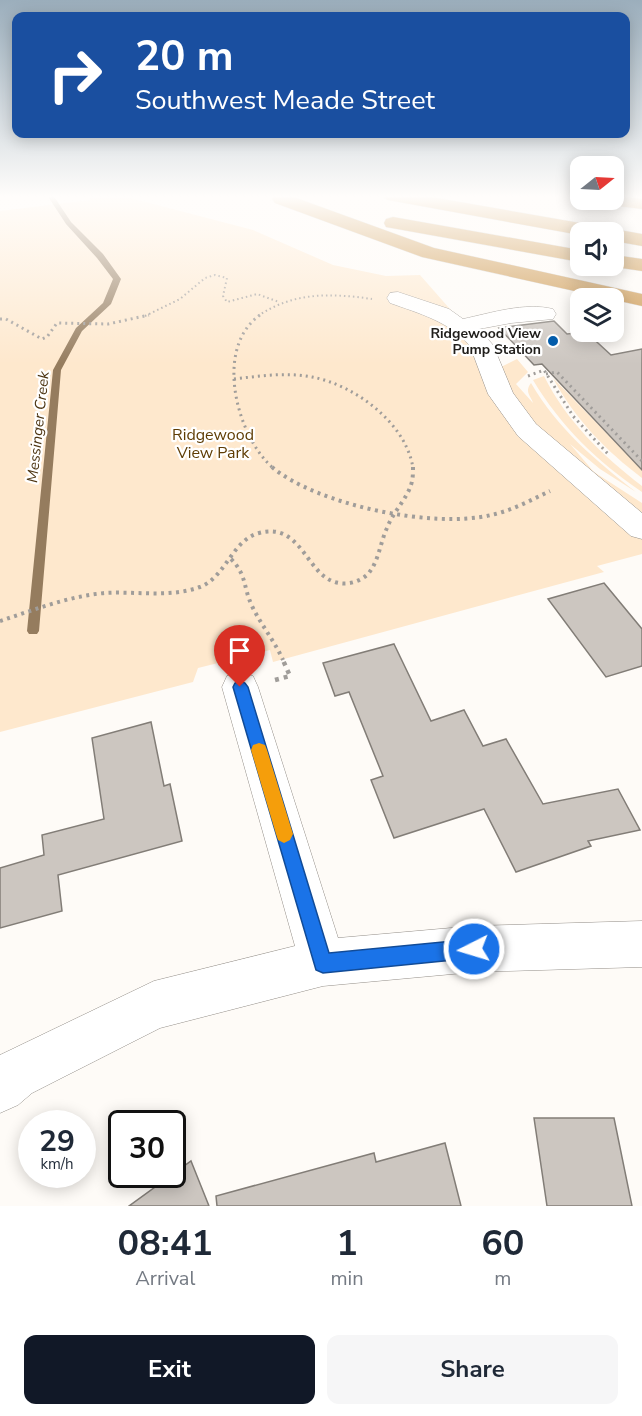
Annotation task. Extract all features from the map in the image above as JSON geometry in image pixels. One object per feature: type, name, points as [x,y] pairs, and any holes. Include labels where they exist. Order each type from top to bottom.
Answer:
[{"type":"highway","points":[[424,251],[642,300]]},
{"type":"highway","points":[[553,251],[570,254]]},
{"type":"highway","points":[[624,262],[642,265]]},
{"type":"street","points":[[398,298],[420,305],[461,326],[482,345],[501,394],[527,430],[642,529]]},
{"type":"street","points":[[461,326],[510,316],[545,314]]},
{"type":"street","points":[[240,687],[323,963]]},
{"type":"street","points":[[0,1087],[14,1075],[154,1005],[323,963],[474,949],[642,944]]},
{"type":"path","points":[[0,319],[6,319],[42,339],[47,337],[53,325],[64,322],[122,323],[137,319],[186,295],[202,278],[216,274],[227,278],[223,300],[227,303],[258,293],[263,293],[279,302]]},
{"type":"path","points":[[398,298],[378,301],[347,295],[312,294],[279,302],[257,317],[246,332],[234,359],[234,379],[243,425],[266,461],[290,480],[310,490],[358,506],[437,518],[485,517],[581,478]]},
{"type":"path","points":[[525,378],[544,370],[573,416],[614,459]]},
{"type":"path","points":[[546,374],[557,372],[642,461]]},
{"type":"path","points":[[0,621],[91,595],[195,588],[215,577],[253,536],[267,531],[293,537],[324,576],[345,585],[355,582],[368,573],[394,513],[410,488],[414,476],[413,465],[398,432],[371,406],[339,387],[304,374],[281,373],[234,379]]},
{"type":"path","points":[[566,381],[572,380]]},
{"type":"path","points":[[608,425],[615,424]]},
{"type":"path","points":[[231,559],[241,569],[251,604],[275,642],[290,676],[240,687]]},
{"type":"green space","name":"Ridgewood View Park","points":[[0,251],[302,251],[333,265],[386,276],[420,275],[501,367],[517,359],[528,372],[516,384],[533,403],[528,391],[531,383],[565,429],[606,468],[636,492],[600,469],[570,444],[594,472],[642,503],[642,554],[597,566],[604,572],[273,662],[270,650],[198,668],[193,682],[0,732]]},
{"type":"green space","points":[[544,376],[553,393],[575,423],[599,450],[642,486],[642,492],[596,456],[568,428],[533,380]]},
{"type":"green space","points":[[553,378],[642,470],[642,478],[592,433],[561,393]]},
{"type":"building","points":[[554,321],[567,334],[570,334],[570,342],[597,342],[611,355],[642,349],[642,470],[542,364],[534,365],[499,328]]},
{"type":"building","points":[[604,583],[642,629],[642,666],[606,677],[548,599]]},
{"type":"building","points":[[394,644],[431,721],[464,710],[483,746],[506,739],[543,804],[618,789],[640,830],[588,841],[591,846],[516,872],[484,809],[394,838],[371,780],[383,776],[349,692],[335,696],[323,663]]},
{"type":"building","points":[[151,722],[164,786],[170,784],[182,841],[58,875],[62,911],[0,928],[0,868],[44,855],[42,835],[104,819],[92,738]]},
{"type":"building","points":[[534,1118],[614,1118],[632,1206],[547,1206]]},
{"type":"building","points":[[445,1143],[461,1206],[217,1206],[216,1196],[374,1153],[376,1162]]},
{"type":"building","points":[[191,1161],[209,1206],[129,1206],[154,1188],[186,1188],[186,1165]]},
{"type":"waterway","name":"Messinger Creek","points":[[33,631],[57,370],[79,330],[107,304],[117,279],[95,251]]},
{"type":"slow traffic","points":[[259,750],[284,834]]},
{"type":"place","name":"Ridgewood View Pump Station","points":[[553,341]]},
{"type":"route","points":[[240,687],[323,963],[474,949]]}]
